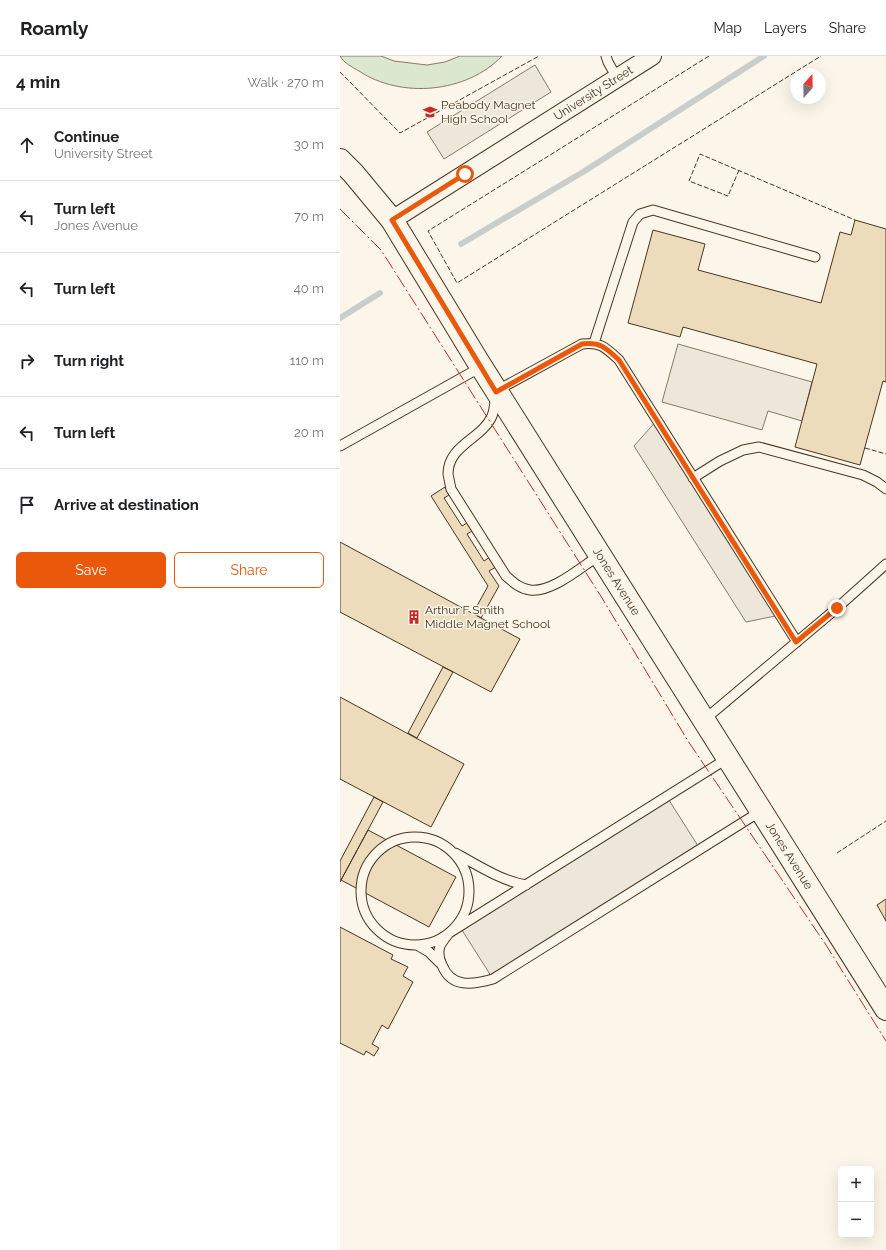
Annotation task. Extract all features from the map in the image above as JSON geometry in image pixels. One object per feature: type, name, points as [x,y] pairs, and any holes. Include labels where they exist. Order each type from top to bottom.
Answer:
[{"type":"street","name":"University Street","points":[[392,220],[652,56]]},
{"type":"street","name":"Jones Avenue","points":[[340,160],[353,173],[392,220],[496,392],[886,1009]]},
{"type":"lane","points":[[606,56],[617,78]]},
{"type":"lane","points":[[594,343],[633,222],[640,214],[653,210],[815,257]]},
{"type":"lane","points":[[600,555],[554,586],[542,590],[529,590],[517,586],[506,576],[451,489],[448,473],[452,458],[460,447],[486,426],[493,415],[496,392],[582,344],[594,343],[607,349],[619,360],[796,642]]},
{"type":"lane","points":[[340,446],[481,367]]},
{"type":"lane","points":[[693,478],[720,460],[742,450],[759,447],[863,475],[877,482],[886,489]]},
{"type":"lane","points":[[704,720],[837,608],[886,564]]},
{"type":"lane","points":[[526,885],[515,883],[503,878],[436,841],[418,837],[399,839],[382,847],[370,860],[363,875],[360,892],[364,909],[372,924],[385,936],[400,944],[417,945],[434,942],[526,885],[728,758]]},
{"type":"lane","points":[[452,851],[463,866],[469,883],[468,902],[462,919],[449,933],[440,946],[438,956],[446,972],[452,979],[466,984],[475,984],[492,979],[761,811]]},
{"type":"lane","points":[[417,945],[429,952],[442,965]]},
{"type":"green space","points":[[340,56],[381,56],[394,61],[427,65],[445,62],[460,56],[502,56],[488,68],[471,78],[433,88],[413,88],[394,86],[376,80],[348,65]]},
{"type":"shaded area","points":[[535,65],[551,92],[444,159],[427,132]]},
{"type":"shaded area","points":[[678,344],[812,382],[802,421],[768,411],[762,430],[662,402]]},
{"type":"shaded area","points":[[657,420],[780,615],[746,622],[634,446]]},
{"type":"shaded area","points":[[667,797],[700,849],[493,979],[460,927]]},
{"type":"building","points":[[855,220],[886,229],[886,382],[883,381],[860,465],[795,447],[817,364],[683,327],[680,337],[628,323],[653,230],[705,244],[698,270],[821,303],[840,232],[851,235]]},
{"type":"building","points":[[445,487],[449,495],[444,498],[462,526],[467,523],[472,531],[467,534],[484,561],[490,557],[496,567],[489,571],[499,586],[481,618],[473,613],[488,586],[431,496]]},
{"type":"building","name":"Arthur F Smith Middle Magnet School","points":[[340,542],[520,639],[491,692],[340,612]]},
{"type":"building","points":[[443,667],[453,672],[417,738],[408,733]]},
{"type":"building","points":[[340,697],[464,764],[431,827],[340,779]]},
{"type":"building","points":[[374,797],[383,802],[340,882],[340,861]]},
{"type":"building","points":[[368,830],[456,877],[429,927],[341,880]]},
{"type":"building","points":[[886,899],[886,921],[877,905]]},
{"type":"building","points":[[340,927],[393,955],[391,959],[408,967],[403,976],[413,982],[388,1029],[382,1025],[372,1044],[379,1048],[374,1056],[366,1051],[364,1055],[340,1043]]},
{"type":"waterway","points":[[461,244],[583,172],[764,56]]},
{"type":"waterway","points":[[340,318],[380,293]]},
{"type":"fence","points":[[340,72],[400,133],[539,56]]},
{"type":"fence","points":[[709,56],[428,231],[457,283],[821,56]]},
{"type":"fence","points":[[739,170],[728,196],[689,181],[700,154],[855,220]]},
{"type":"fence","points":[[865,448],[886,454]]},
{"type":"fence","points":[[837,853],[886,821]]},
{"type":"power","points":[[340,209],[381,250],[602,598],[688,741],[826,945],[886,1041]]},
{"type":"place","name":"Peabody Magnet High School","points":[[430,112]]},
{"type":"place","name":"Arthur F Smith Middle Magnet School","points":[[414,617]]},
{"type":"route","points":[[465,174],[392,220],[496,392],[582,344],[594,343],[607,349],[619,360],[796,642],[837,608]]}]
